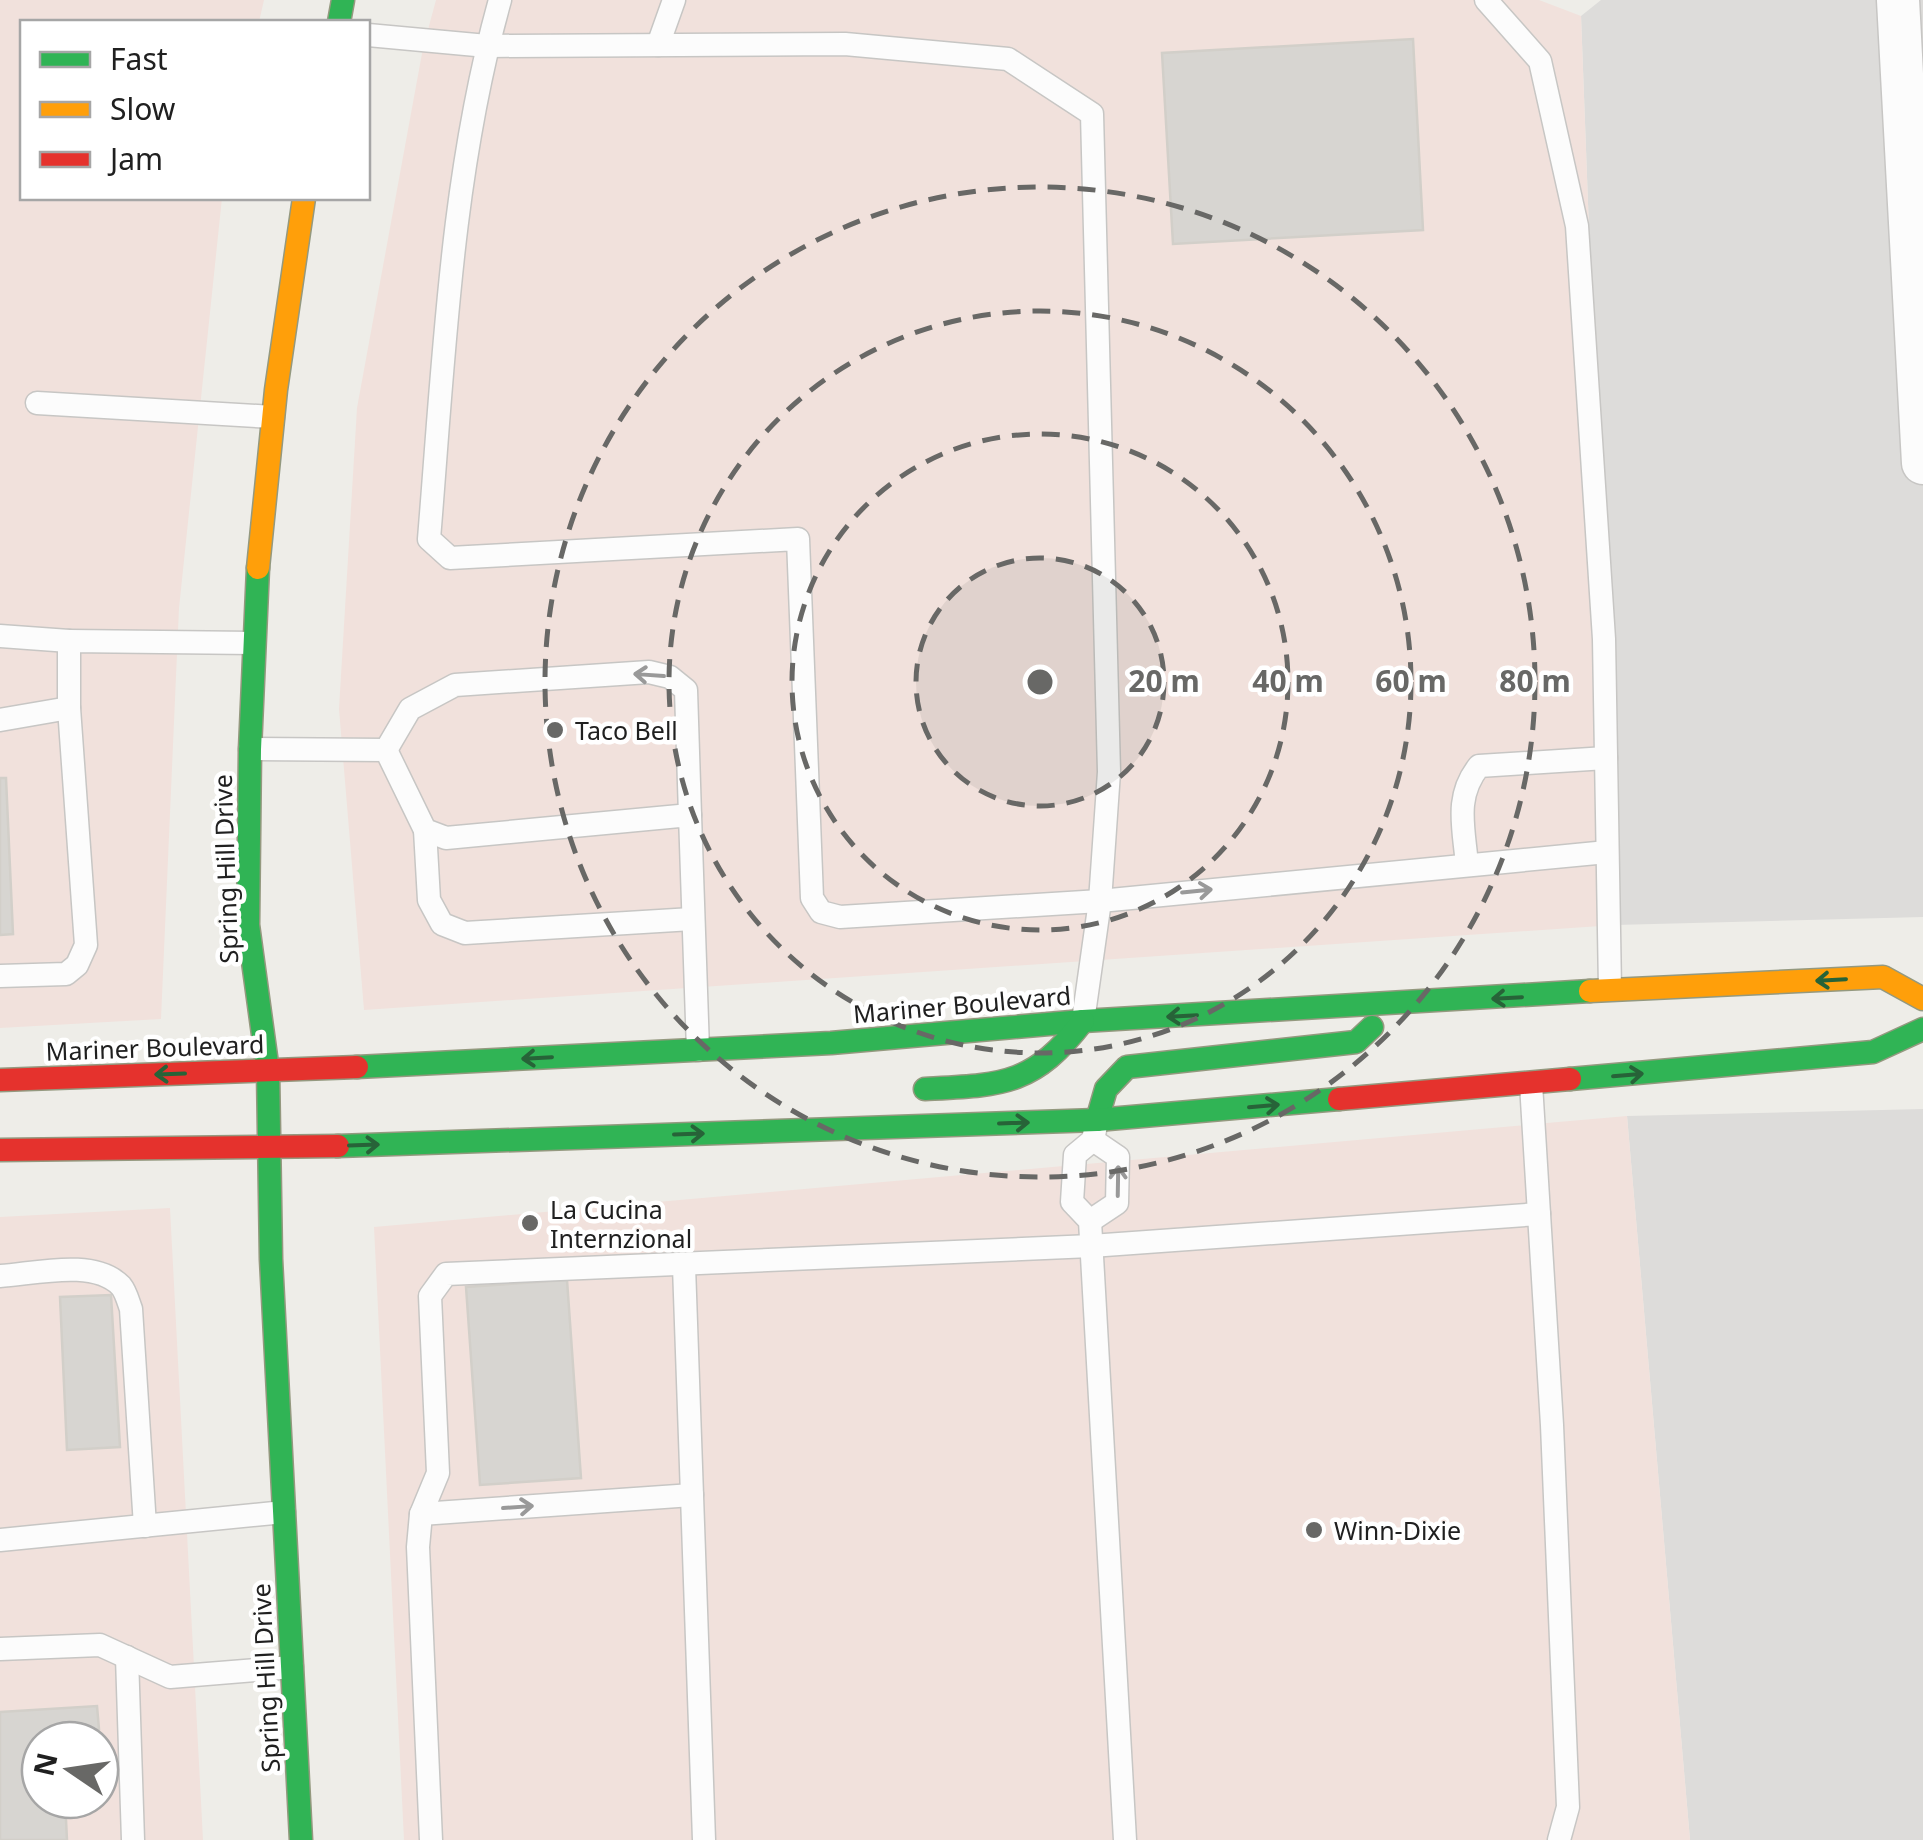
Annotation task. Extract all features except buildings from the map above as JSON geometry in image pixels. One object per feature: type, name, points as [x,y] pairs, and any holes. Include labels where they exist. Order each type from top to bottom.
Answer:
[{"type":"main road","name":"Spring Hill Drive","points":[[301,1840],[267,1148],[268,1071],[248,925],[254,643],[273,417],[304,200]]},
{"type":"main road","name":"Mariner Boulevard","points":[[0,1080],[831,1043],[1082,1020],[1388,1005],[1610,988],[1883,977],[1923,999]]},
{"type":"main road","points":[[1095,1130],[1103,1090],[1113,1076],[1127,1068],[1356,1042],[1388,1005]]},
{"type":"main road","points":[[912,1090],[1007,1084],[1039,1069],[1062,1051],[1082,1020]]},
{"type":"main road","points":[[0,1150],[267,1148],[785,1130],[1095,1130],[1873,1052],[1923,1029]]},
{"type":"main road","points":[[785,1130],[799,1107]]},
{"type":"street","points":[[1898,0],[1923,463]]},
{"type":"lane","points":[[500,0],[487,46],[460,187],[428,538],[450,558],[798,539],[812,898],[821,912],[840,917],[1100,901],[1608,852]]},
{"type":"lane","points":[[658,45],[674,0]]},
{"type":"lane","points":[[1486,0],[1540,61],[1577,226],[1604,639],[1610,988]]},
{"type":"lane","points":[[370,35],[487,46],[845,44],[1008,59],[1092,114],[1109,772],[1100,901],[1082,1020]]},
{"type":"lane","points":[[37,403],[273,417]]},
{"type":"lane","points":[[0,636],[69,641],[254,643]]},
{"type":"lane","points":[[0,976],[66,974],[76,965],[86,945],[69,708],[69,641]]},
{"type":"lane","points":[[386,750],[410,709],[454,685],[649,672],[670,677],[686,690],[698,1050]]},
{"type":"lane","points":[[0,720],[69,708]]},
{"type":"lane","points":[[250,749],[386,750]]},
{"type":"lane","points":[[386,750],[424,830],[429,900],[442,924],[465,933],[692,919]]},
{"type":"lane","points":[[1467,865],[1462,802],[1464,789],[1478,766],[1606,758]]},
{"type":"lane","points":[[424,830],[446,838],[690,815]]},
{"type":"lane","points":[[1531,1084],[1552,1424],[1568,1806],[1559,1840]]},
{"type":"lane","points":[[1090,1221],[1117,1204],[1118,1157],[1095,1130],[1075,1155],[1072,1202],[1090,1221],[1125,1840]]},
{"type":"lane","points":[[432,1840],[418,1547],[421,1514],[438,1473],[430,1296],[446,1274],[1091,1246],[1538,1214]]},
{"type":"lane","points":[[684,1266],[704,1840]]},
{"type":"lane","points":[[0,1276],[83,1271],[107,1276],[123,1288],[131,1309],[145,1526]]},
{"type":"lane","points":[[421,1514],[692,1495]]},
{"type":"lane","points":[[0,1540],[284,1512]]},
{"type":"lane","points":[[0,1648],[100,1645],[170,1677],[292,1668]]},
{"type":"lane","points":[[127,1657],[133,1840]]},
{"type":"shaded area","points":[[0,0],[264,0],[259,20],[20,20],[20,200],[222,200],[179,608],[161,1019],[0,1028]]},
{"type":"shaded area","points":[[436,0],[1539,0],[1581,16],[1615,925],[364,1010],[339,709],[357,408],[423,48]]},
{"type":"shaded area","points":[[1601,0],[1923,0],[1923,917],[1615,925],[1581,16]]},
{"type":"shaded area","points":[[1923,1109],[1923,1840],[1690,1840],[1627,1116]]},
{"type":"shaded area","points":[[1627,1116],[1690,1840],[404,1840],[374,1227]]},
{"type":"shaded area","points":[[170,1208],[203,1840],[0,1840],[0,1217]]},
{"type":"traffic: fast","points":[[339,20],[343,0]]},
{"type":"traffic: fast","points":[[258,568],[248,925],[268,1071],[271,1259],[301,1840]]},
{"type":"traffic: fast","points":[[357,1067],[831,1043],[1083,1021],[1590,991]]},
{"type":"traffic: fast","points":[[925,1089],[975,1086],[1014,1078],[1048,1058],[1083,1021]]},
{"type":"traffic: fast","points":[[1097,1120],[1106,1089],[1127,1067],[1356,1042],[1372,1027]]},
{"type":"traffic: fast","points":[[1570,1079],[1873,1052],[1923,1029]]},
{"type":"traffic: fast","points":[[338,1146],[1097,1120],[1339,1099]]},
{"type":"traffic: slow","points":[[258,568],[276,390],[304,200]]},
{"type":"traffic: slow","points":[[1590,991],[1883,977],[1923,999]]},
{"type":"traffic: jam","points":[[0,1080],[357,1067]]},
{"type":"traffic: jam","points":[[1339,1099],[1570,1079]]},
{"type":"traffic: jam","points":[[0,1150],[338,1146]]},
{"type":"place","name":"Taco Bell","points":[[555,730]]},
{"type":"place","name":"La Cucina Internzional","points":[[530,1223]]},
{"type":"place","name":"Winn-Dixie","points":[[1314,1530]]}]
